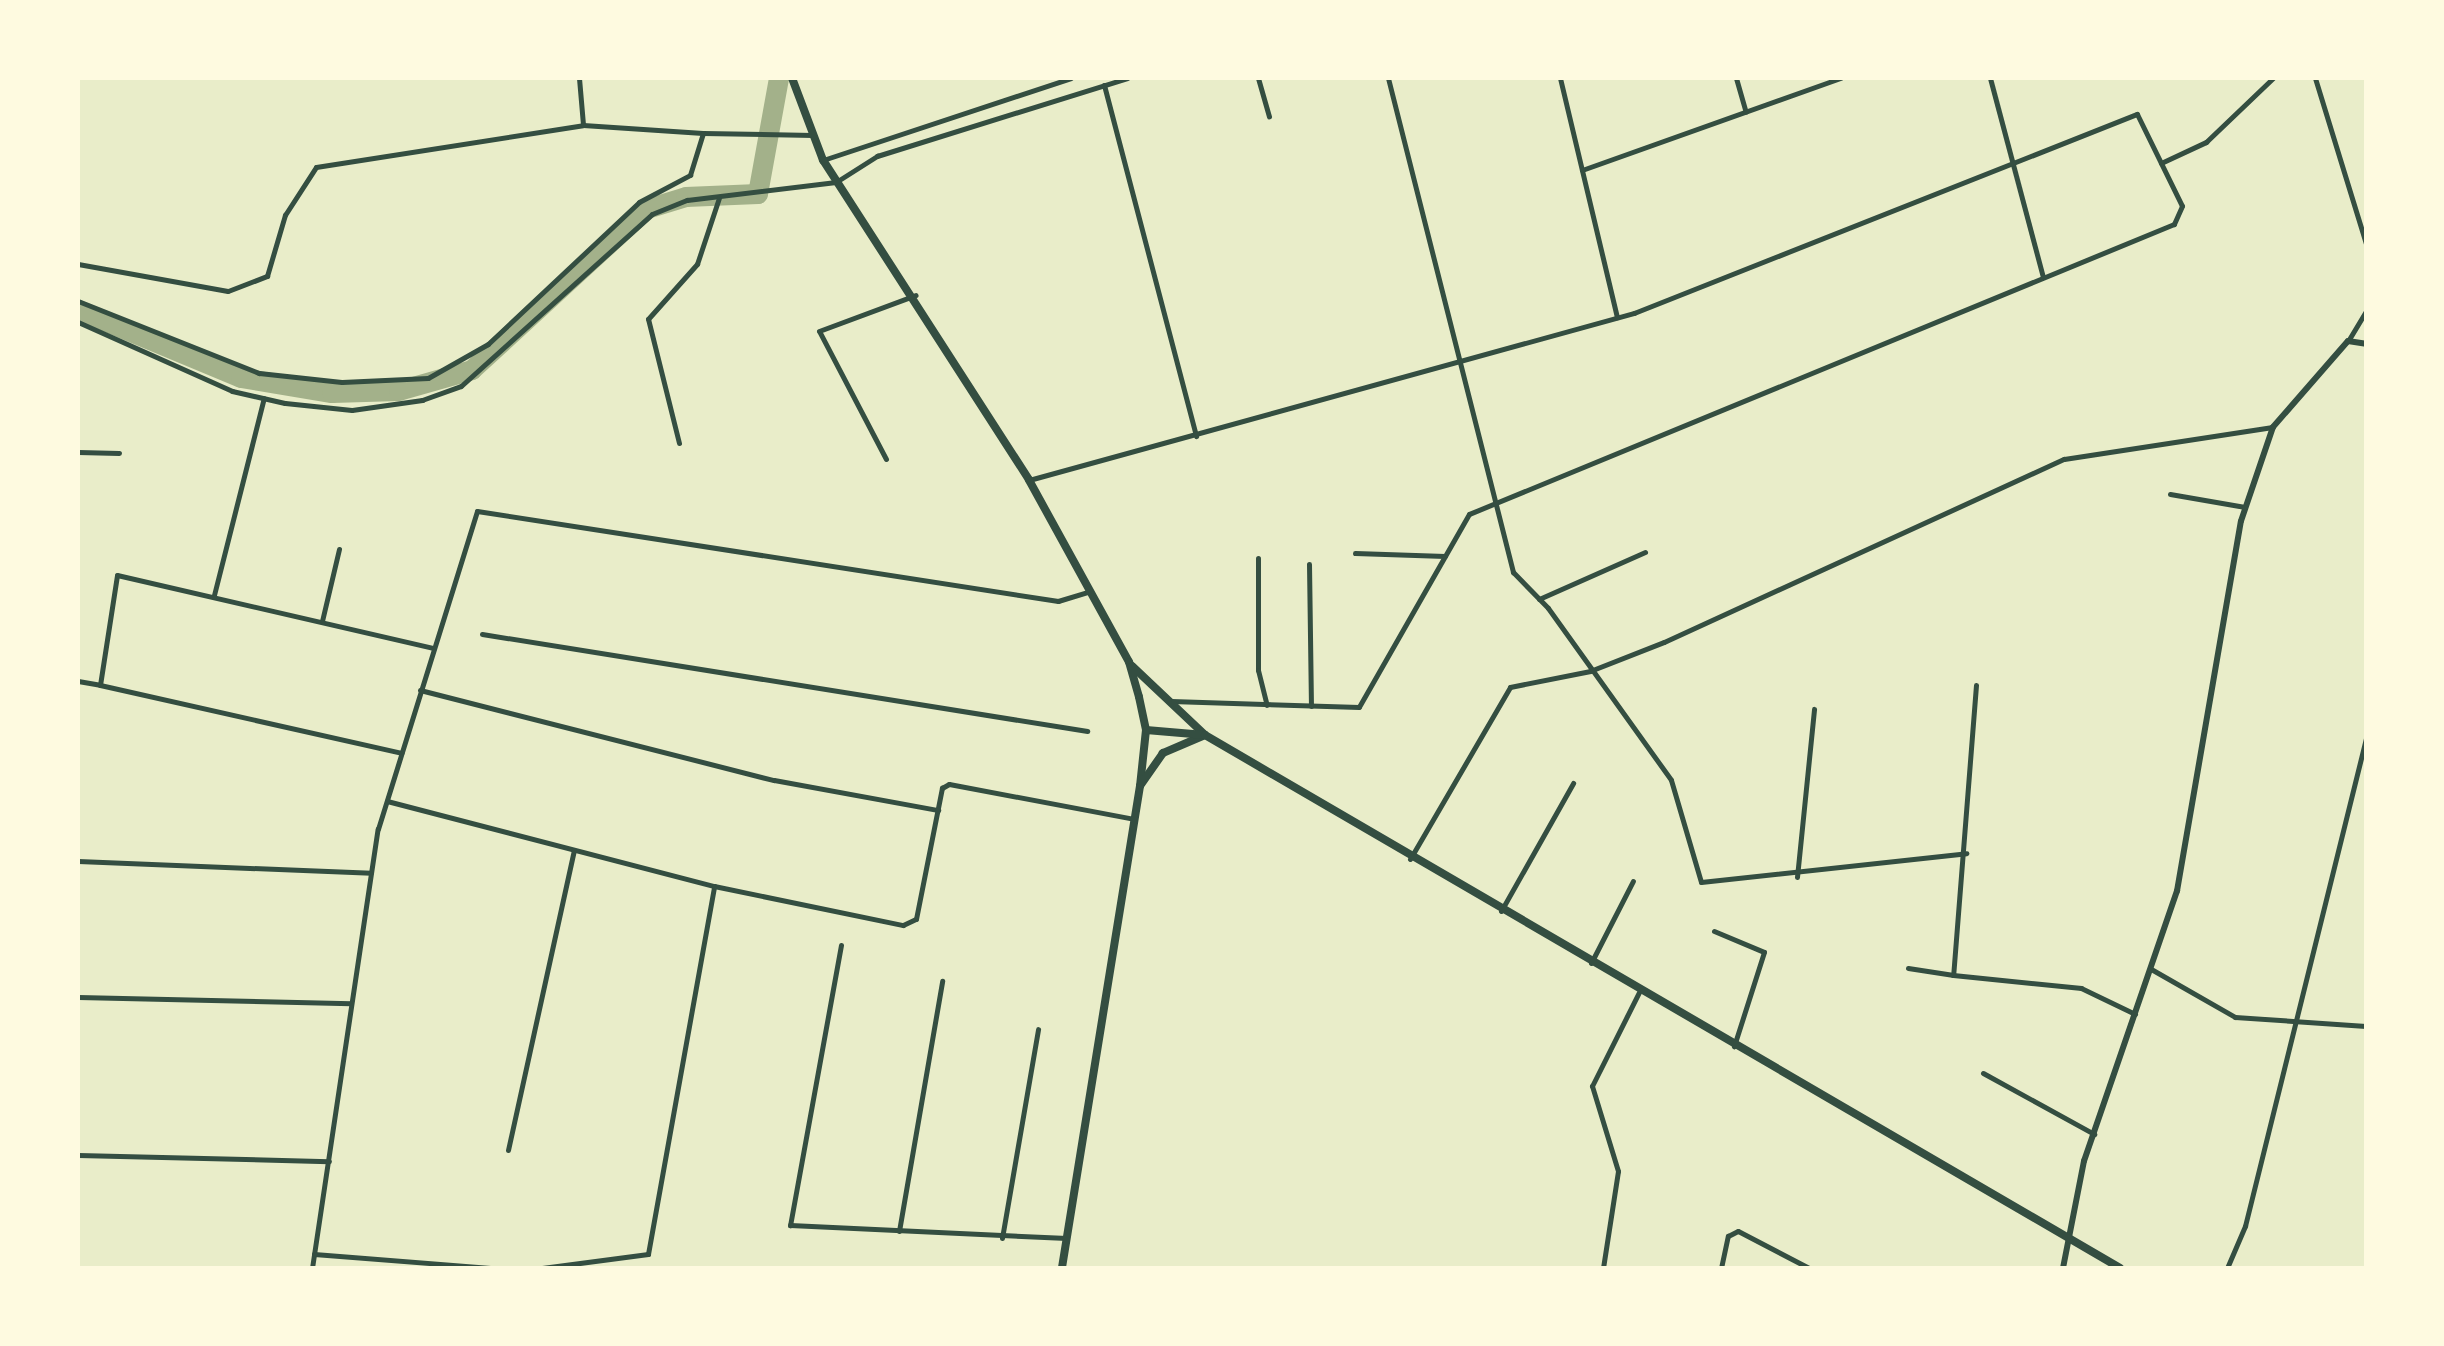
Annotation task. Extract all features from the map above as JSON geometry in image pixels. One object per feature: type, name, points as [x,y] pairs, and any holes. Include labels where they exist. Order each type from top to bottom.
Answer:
[{"type":"main road","points":[[792,78],[823,160],[836,182],[916,295],[1029,480],[1129,662],[1165,701],[1205,735],[1410,859],[2120,1268]]},
{"type":"main road","points":[[1062,1268],[1140,786],[1146,730],[1129,662]]},
{"type":"main road","points":[[1146,730],[1205,735]]},
{"type":"main road","points":[[1140,786],[1163,753],[1205,735]]},
{"type":"street","points":[[579,78],[583,125]]},
{"type":"street","points":[[823,160],[1071,78]]},
{"type":"street","points":[[78,322],[264,398],[352,410],[392,407],[461,386],[652,214],[719,198],[836,182],[877,156],[1127,78]]},
{"type":"street","points":[[1258,78],[1269,116]]},
{"type":"street","points":[[1388,78],[1513,572],[1539,599],[1671,780],[1701,882],[1797,877],[1966,853]]},
{"type":"street","points":[[1560,78],[1617,317]]},
{"type":"street","points":[[1736,78],[1746,112]]},
{"type":"street","points":[[1582,170],[1841,78]]},
{"type":"street","points":[[1990,78],[2043,277]]},
{"type":"street","points":[[2161,163],[2206,142],[2273,78]]},
{"type":"street","points":[[2315,78],[2366,244]]},
{"type":"street","points":[[1104,85],[1196,436]]},
{"type":"street","points":[[1029,480],[1617,317],[2010,159],[2137,114],[2182,206],[2174,224],[1493,501],[1469,514],[1362,704],[1311,706],[1165,701]]},
{"type":"street","points":[[78,264],[128,269],[206,292],[238,289],[267,276],[285,215],[316,167],[583,125],[757,137],[813,135]]},
{"type":"street","points":[[78,301],[259,373],[342,382],[428,378],[488,344],[639,202],[690,175],[703,133]]},
{"type":"street","points":[[679,443],[648,319],[697,264],[719,198]]},
{"type":"street","points":[[886,459],[819,331],[916,295]]},
{"type":"street","points":[[2063,1268],[2094,1134],[2177,891],[2245,507],[2273,427],[2348,341],[2366,311]]},
{"type":"street","points":[[2348,341],[2366,344]]},
{"type":"street","points":[[214,595],[264,398]]},
{"type":"street","points":[[1410,859],[1510,687],[1590,671],[2064,459],[2273,427]]},
{"type":"street","points":[[78,452],[119,453]]},
{"type":"street","points":[[2170,494],[2245,507]]},
{"type":"street","points":[[312,1268],[371,873],[387,801],[469,526],[486,508],[681,547],[1058,601],[1090,591]]},
{"type":"street","points":[[322,621],[339,549]]},
{"type":"street","points":[[1539,599],[1645,552]]},
{"type":"street","points":[[1355,553],[1445,556]]},
{"type":"street","points":[[1258,558],[1258,670],[1267,705]]},
{"type":"street","points":[[1309,564],[1311,706]]},
{"type":"street","points":[[100,685],[117,575],[433,648]]},
{"type":"street","points":[[482,634],[1087,731]]},
{"type":"street","points":[[78,681],[401,753]]},
{"type":"street","points":[[1953,975],[1966,853],[1976,685]]},
{"type":"street","points":[[420,690],[774,780],[938,810]]},
{"type":"street","points":[[1797,877],[1814,709]]},
{"type":"street","points":[[2227,1268],[2245,1226],[2293,1022],[2366,738]]},
{"type":"street","points":[[1500,912],[1573,783]]},
{"type":"street","points":[[387,801],[714,886],[911,925],[942,788],[957,784],[1135,819]]},
{"type":"street","points":[[508,1150],[574,850]]},
{"type":"street","points":[[78,861],[371,873]]},
{"type":"street","points":[[1590,964],[1633,881]]},
{"type":"street","points":[[542,1268],[648,1254],[714,886]]},
{"type":"street","points":[[1714,931],[1764,952],[1734,1047]]},
{"type":"street","points":[[841,945],[790,1225],[1002,1238],[1067,1238]]},
{"type":"street","points":[[1908,968],[2081,988],[2135,1014]]},
{"type":"street","points":[[2151,969],[2235,1017],[2366,1026]]},
{"type":"street","points":[[899,1231],[942,981]]},
{"type":"street","points":[[1603,1268],[1618,1171],[1592,1086],[1639,992]]},
{"type":"street","points":[[78,997],[351,1003]]},
{"type":"street","points":[[1002,1238],[1038,1029]]},
{"type":"street","points":[[1983,1073],[2094,1134]]},
{"type":"street","points":[[78,1155],[329,1161]]},
{"type":"street","points":[[1721,1268],[1728,1236],[1738,1231],[1809,1268]]},
{"type":"street","points":[[314,1253],[493,1268]]},
{"type":"waterway","points":[[78,310],[241,378],[332,393],[399,391],[472,370],[647,209],[686,197],[758,194],[779,78]]}]
